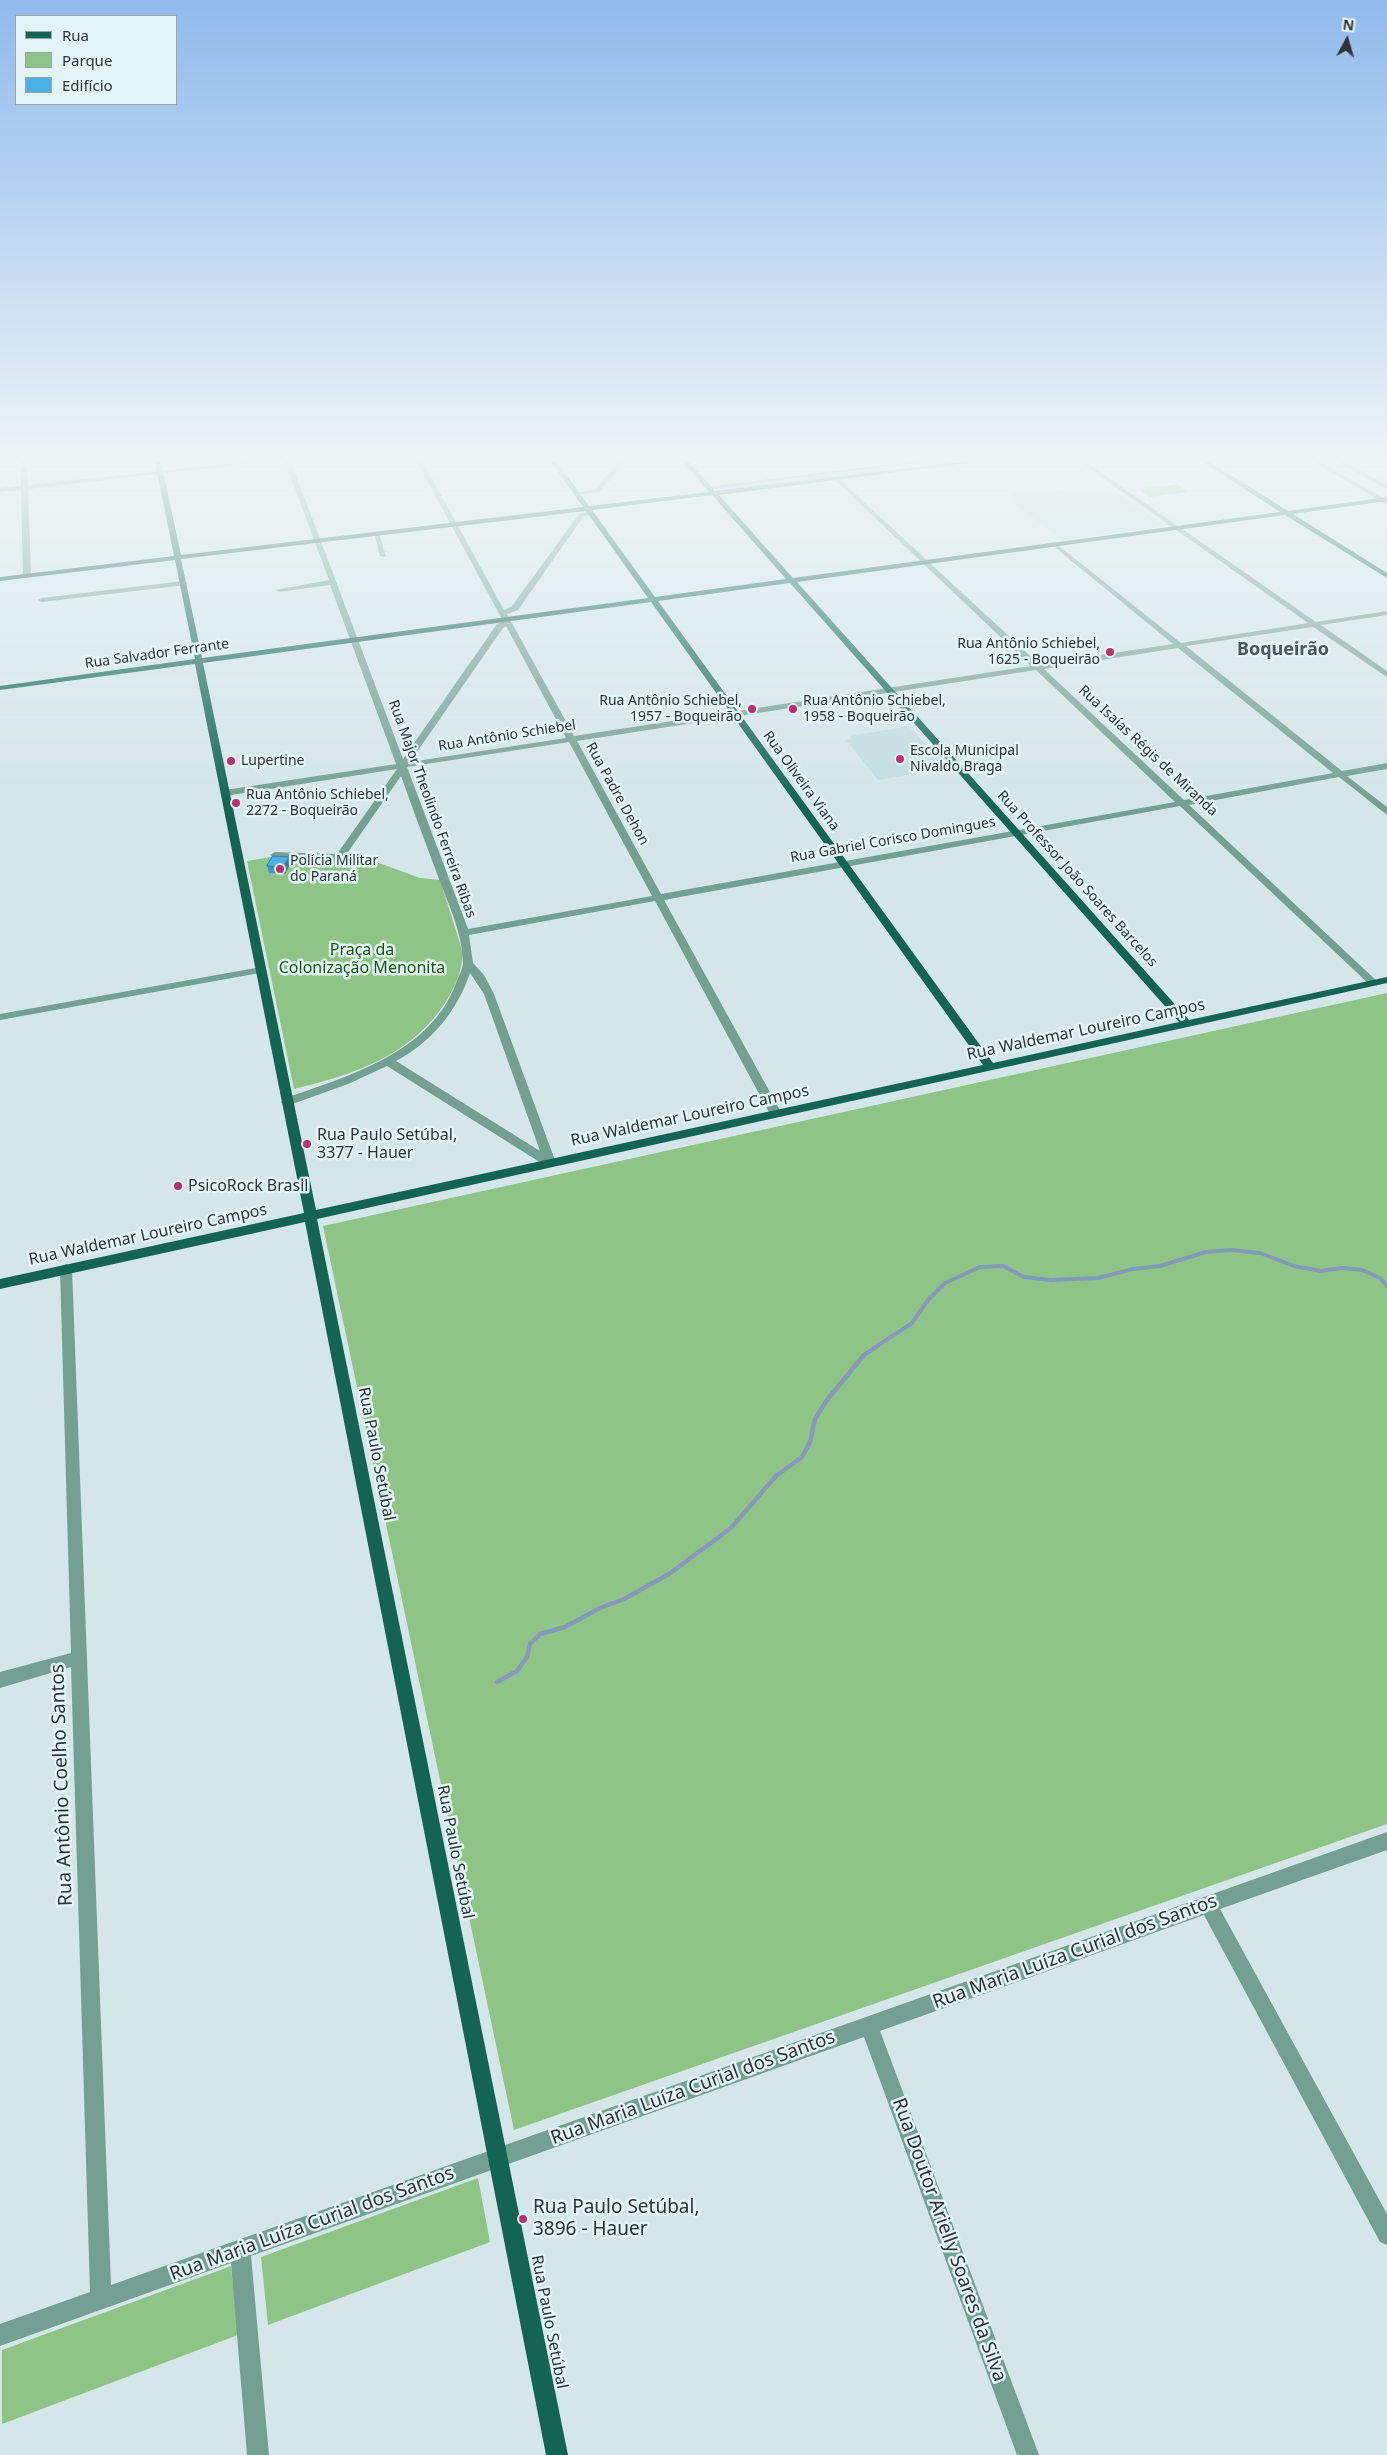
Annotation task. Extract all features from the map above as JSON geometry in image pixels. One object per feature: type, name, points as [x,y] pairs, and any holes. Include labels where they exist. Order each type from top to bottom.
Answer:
[{"type":"main road","points":[[0,578],[13,577]]},
{"type":"main road","name":"Rua Paulo Setúbal","points":[[182,577],[557,2455]]},
{"type":"main road","name":"Rua Oliveira Viana","points":[[636,577],[990,1067]]},
{"type":"main road","name":"Rua Professor João Soares Barcelos","points":[[789,577],[1187,1024]]},
{"type":"main road","name":"Rua Salvador Ferrante","points":[[0,688],[817,577]]},
{"type":"main road","name":"Rua Waldemar Loureiro Campos","points":[[0,1284],[1387,980]]},
{"type":"street","name":"Rua Major Theolindo Ferreira Ribas","points":[[331,577],[464,933],[468,964]]},
{"type":"street","name":"Rua Padre Dehon","points":[[483,577],[776,1114]]},
{"type":"street","points":[[340,857],[401,766],[537,577]]},
{"type":"street","name":"Rua Isaías Régis de Miranda","points":[[941,577],[1374,983]]},
{"type":"street","points":[[1095,577],[1387,812]]},
{"type":"street","points":[[1248,577],[1387,675]]},
{"type":"street","points":[[279,590],[333,582]]},
{"type":"street","points":[[42,600],[183,583]]},
{"type":"street","name":"Rua Antônio Schiebel","points":[[225,794],[1387,613]]},
{"type":"street","name":"Rua Gabriel Corisco Domingues","points":[[464,933],[1387,766]]},
{"type":"street","points":[[275,855],[340,857],[373,864]]},
{"type":"street","points":[[287,1102],[368,1072],[389,1062],[422,1039],[445,1014],[462,986],[468,964]]},
{"type":"street","points":[[468,964],[480,977],[489,994],[550,1163]]},
{"type":"street","points":[[0,1017],[261,970]]},
{"type":"street","points":[[389,1062],[550,1163]]},
{"type":"street","name":"Rua Antônio Coelho Santos","points":[[66,1269],[101,2300]]},
{"type":"street","points":[[0,1680],[79,1658]]},
{"type":"street","name":"Rua Maria Luíza Curial dos Santos","points":[[0,2335],[1387,1841]]},
{"type":"street","points":[[1208,1905],[1387,2235]]},
{"type":"street","name":"Rua Doutor Arielly Soares da Silva","points":[[869,2026],[1028,2455]]},
{"type":"street","points":[[240,2250],[258,2455]]},
{"type":"shaded area","name":"Escola Municipal Nivaldo Braga","points":[[909,726],[946,768],[878,780],[846,740],[852,739],[850,736]]},
{"type":"green space","name":"Praça da Colonização Menonita","points":[[277,856],[357,861],[375,866],[379,863],[420,878],[440,880],[463,953],[459,974],[447,1000],[429,1024],[413,1039],[396,1051],[357,1070],[316,1084],[294,1089],[247,861]]},
{"type":"green space","points":[[1387,993],[1387,1824],[514,2130],[323,1226]]},
{"type":"green space","points":[[478,2178],[490,2242],[268,2325],[261,2257]]},
{"type":"green space","points":[[231,2266],[238,2335],[2,2424],[2,2350]]},
{"type":"building","points":[[273,856],[289,857],[283,867],[267,866]]},
{"type":"waterway","points":[[874,1348],[912,1323],[928,1300],[945,1283],[980,1267],[1003,1266],[1024,1277],[1051,1280],[1098,1278],[1133,1269],[1160,1266],[1206,1252],[1232,1250],[1260,1253],[1294,1266],[1321,1271],[1342,1268],[1362,1270],[1380,1278],[1387,1286]]},
{"type":"waterway","points":[[497,1682],[517,1671],[527,1657],[530,1644],[540,1634],[565,1627],[600,1608],[624,1599],[669,1574],[731,1528],[776,1476],[802,1457],[810,1442],[815,1419],[827,1400],[864,1355],[876,1347]]},
{"type":"place","name":"Rua Antônio Schiebel, 1625 - Boqueirão","points":[[1110,652]]},
{"type":"place","name":"Rua Antônio Schiebel, 1957 - Boqueirão","points":[[752,709]]},
{"type":"place","name":"Rua Antônio Schiebel, 1958 - Boqueirão","points":[[793,709]]},
{"type":"place","name":"Escola Municipal Nivaldo Braga","points":[[900,759]]},
{"type":"place","name":"Lupertine","points":[[231,761]]},
{"type":"place","name":"Rua Antônio Schiebel, 2272 - Boqueirão","points":[[236,803]]},
{"type":"place","name":"Polícia Militar do Paraná","points":[[280,869]]},
{"type":"place","name":"Rua Paulo Setúbal, 3377 - Hauer","points":[[307,1144]]},
{"type":"place","name":"PsicoRock Brasil","points":[[178,1186]]},
{"type":"place","name":"Rua Paulo Setúbal, 3896 - Hauer","points":[[523,2219]]},
{"type":"district","name":"Boqueirão","points":[[1283,650]]}]
